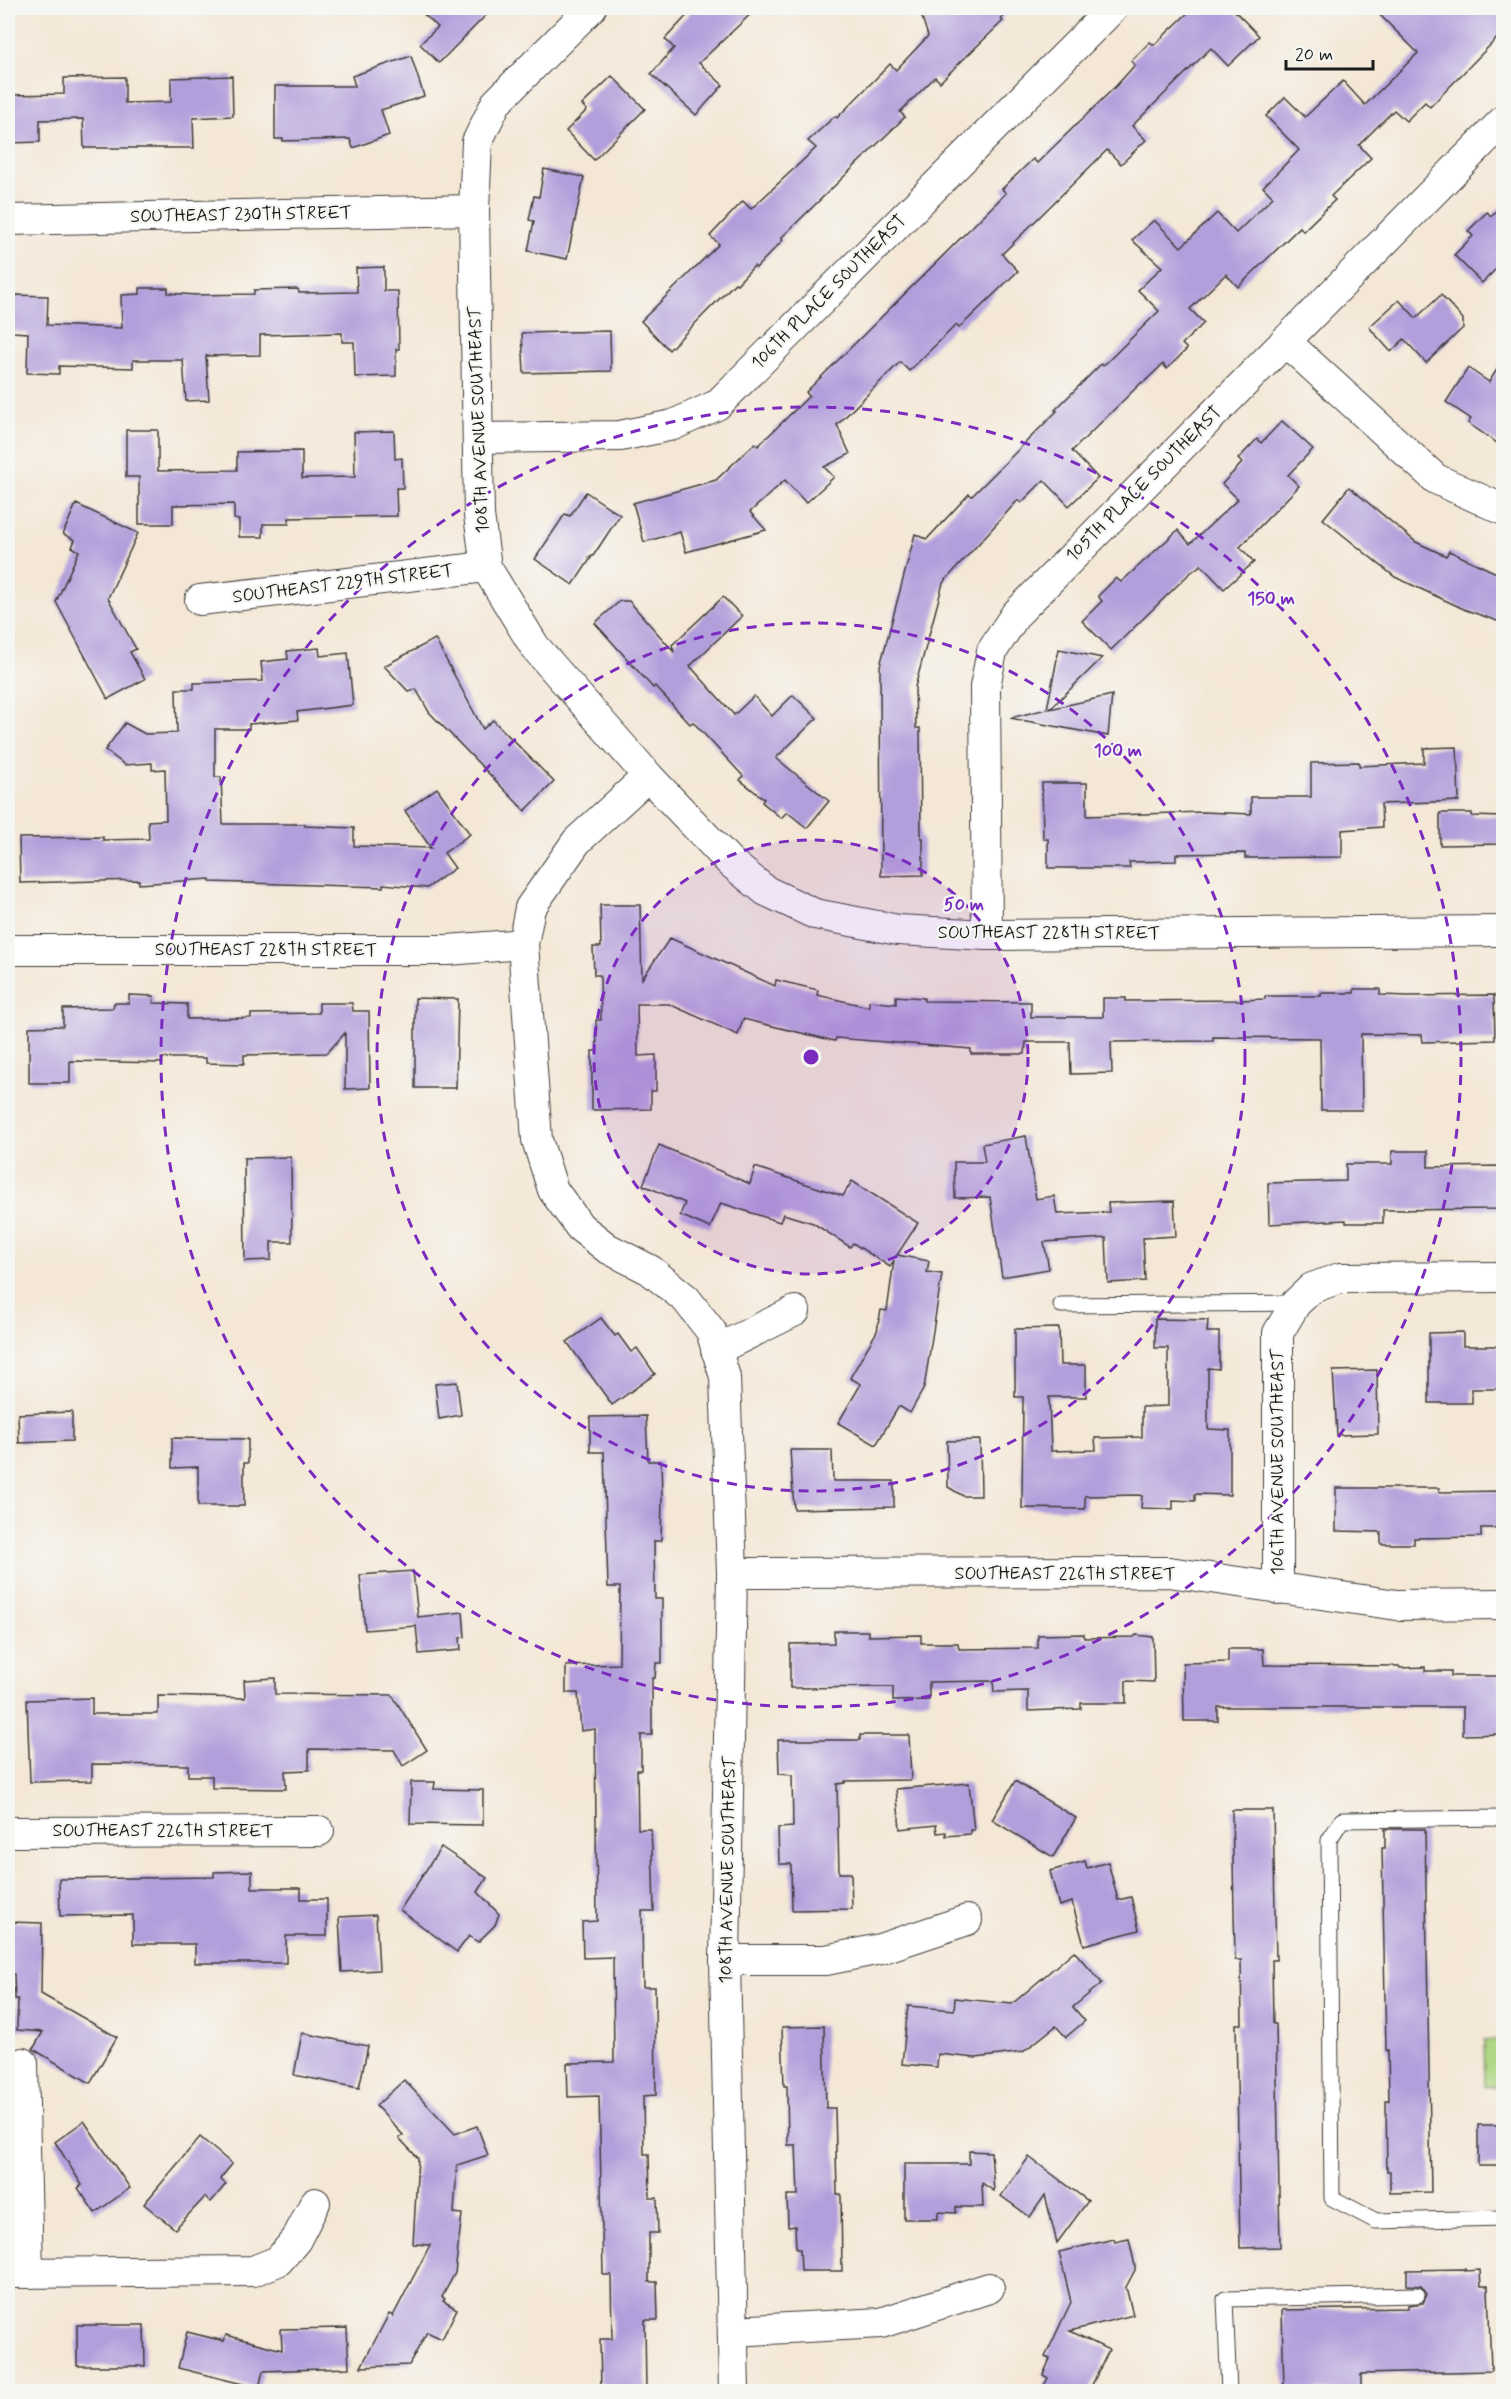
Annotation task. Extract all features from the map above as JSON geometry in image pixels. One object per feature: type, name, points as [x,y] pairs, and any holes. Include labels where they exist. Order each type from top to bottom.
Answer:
[{"type":"street","name":"106TH PLACE SOUTHEAST","points":[[479,438],[620,436],[673,425],[717,405],[1113,8]]},
{"type":"street","name":"108TH AVENUE SOUTHEAST","points":[[572,14],[496,103],[477,142],[474,210],[479,515],[486,567],[535,647],[648,776],[577,841],[530,908],[523,944],[537,1140],[553,1190],[585,1232],[607,1248],[650,1270],[686,1299],[711,1331],[725,1377],[732,1573],[725,1960],[734,2391]]},
{"type":"street","name":"105TH PLACE SOUTHEAST","points":[[987,935],[985,687],[992,651],[1016,614],[1503,120]]},
{"type":"street","name":"SOUTHEAST 230TH STREET","points":[[8,220],[474,210]]},
{"type":"street","points":[[1285,341],[1436,479],[1503,510]]},
{"type":"street","name":"SOUTHEAST 229TH STREET","points":[[200,600],[486,567]]},
{"type":"street","name":"SOUTHEAST 228TH STREET","points":[[648,776],[730,862],[766,891],[815,914],[898,930],[987,935],[1503,931]]},
{"type":"street","name":"SOUTHEAST 228TH STREET","points":[[8,950],[448,950],[523,944]]},
{"type":"street","points":[[1296,1303],[1312,1288],[1340,1278],[1503,1277]]},
{"type":"street","name":"106TH AVENUE SOUTHEAST","points":[[1278,1589],[1278,1333],[1296,1303]]},
{"type":"street","points":[[716,1350],[795,1311]]},
{"type":"street","name":"SOUTHEAST 226TH STREET","points":[[732,1573],[1169,1572],[1397,1605],[1503,1604]]},
{"type":"street","name":"SOUTHEAST 226TH STREET","points":[[8,1832],[320,1831]]},
{"type":"street","points":[[725,1960],[826,1960],[880,1949],[967,1920]]},
{"type":"street","points":[[23,2063],[18,2273],[252,2271],[278,2260],[297,2240],[315,2204]]},
{"type":"street","points":[[733,2331],[881,2323],[989,2288]]},
{"type":"lane","points":[[1061,1305],[1296,1303]]},
{"type":"lane","points":[[1503,1818],[1342,1820],[1329,1840],[1332,2198],[1376,2221],[1503,2218]]},
{"type":"lane","points":[[1229,2391],[1225,2299],[1417,2295]]},
{"type":"green space","points":[[1503,2040],[1503,2087],[1485,2087],[1484,2041]]},
{"type":"building","points":[[417,8],[493,8],[439,63],[420,44],[438,27]]},
{"type":"building","points":[[694,8],[757,8],[699,63],[723,85],[696,115],[651,74],[674,48],[665,39]]},
{"type":"building","points":[[919,8],[1012,8],[1001,19],[1003,21],[940,82],[935,77],[900,112],[905,117],[781,238],[783,240],[756,268],[754,266],[737,284],[735,283],[669,350],[641,321],[719,244],[710,236],[743,201],[751,209],[816,148],[808,141],[835,116],[837,118],[890,64],[896,70],[928,36]]},
{"type":"building","points":[[1193,8],[1232,8],[1259,36],[1228,66],[1211,48],[1132,126],[1146,140],[1121,164],[1107,150],[1002,254],[1018,271],[959,328],[956,325],[909,371],[900,362],[837,425],[850,454],[824,467],[834,477],[806,503],[785,480],[750,512],[766,530],[686,552],[680,532],[644,542],[633,503],[716,480],[755,443],[758,446],[809,396],[806,392],[1006,193],[1002,189],[1033,159],[1037,163],[1116,86],[1135,65],[1131,61],[1150,42],[1154,45]]},
{"type":"building","points":[[1373,8],[1503,8],[1503,32],[1430,107],[1425,102],[1406,121],[1394,110],[1359,145],[1371,158],[1331,196],[1335,200],[1303,231],[1300,227],[1238,287],[1226,274],[1190,309],[1204,323],[1182,344],[1187,349],[1167,369],[1163,364],[1142,382],[1072,451],[1098,478],[1069,506],[1044,480],[1021,503],[1018,500],[943,583],[915,687],[916,728],[920,728],[923,875],[881,876],[880,666],[915,534],[927,539],[969,494],[972,496],[1101,364],[1103,366],[1159,311],[1138,290],[1162,267],[1132,240],[1154,220],[1181,247],[1217,213],[1236,233],[1273,197],[1263,187],[1299,150],[1266,116],[1285,97],[1305,117],[1343,81],[1365,105],[1418,53]]},
{"type":"building","points":[[411,56],[424,96],[381,110],[389,135],[353,148],[350,139],[283,141],[283,139],[275,139],[275,86],[355,86],[352,76]]},
{"type":"building","points":[[232,76],[233,116],[193,118],[194,148],[84,148],[83,119],[40,120],[40,142],[8,143],[8,95],[64,94],[64,78],[125,77],[125,103],[171,102],[171,78]]},
{"type":"building","points":[[612,76],[645,109],[594,160],[566,131],[587,110],[582,105]]},
{"type":"building","points":[[544,169],[584,177],[567,259],[528,251],[534,221],[529,220],[534,196],[539,197]]},
{"type":"building","points":[[1503,204],[1503,262],[1482,283],[1454,255],[1473,236],[1468,231],[1487,212],[1491,216]]},
{"type":"building","points":[[384,267],[384,291],[398,291],[399,349],[396,349],[396,376],[355,377],[354,342],[342,342],[342,333],[260,335],[260,355],[206,356],[209,400],[186,401],[183,360],[133,360],[133,368],[59,366],[59,374],[27,373],[28,333],[12,332],[13,295],[48,296],[47,325],[122,328],[121,295],[140,294],[140,288],[168,288],[168,293],[196,295],[254,294],[254,290],[298,289],[299,293],[357,292],[356,268]]},
{"type":"building","points":[[1441,295],[1463,319],[1463,328],[1426,363],[1404,339],[1391,352],[1369,327],[1399,300],[1416,318]]},
{"type":"building","points":[[610,331],[611,371],[524,373],[522,333]]},
{"type":"building","points":[[1503,360],[1503,447],[1468,423],[1471,419],[1446,402],[1468,368],[1489,382]]},
{"type":"building","points":[[1282,421],[1313,449],[1288,475],[1299,486],[1240,547],[1254,562],[1224,589],[1201,565],[1111,650],[1082,621],[1102,601],[1098,596],[1116,578],[1121,582],[1178,530],[1190,544],[1238,499],[1222,484],[1242,463],[1238,459],[1257,439],[1261,443]]},
{"type":"building","points":[[126,430],[158,430],[158,471],[237,470],[237,452],[302,451],[302,478],[355,477],[354,432],[394,431],[395,459],[402,458],[403,488],[396,488],[397,516],[289,518],[289,524],[263,524],[263,537],[239,537],[239,520],[234,519],[234,504],[173,505],[173,524],[139,524],[139,477],[126,477]]},
{"type":"building","points":[[1349,487],[1416,542],[1446,556],[1449,551],[1503,576],[1503,623],[1466,610],[1395,577],[1323,519]]},
{"type":"building","points":[[586,492],[620,515],[593,556],[589,557],[591,558],[573,585],[535,559],[565,514],[570,516]]},
{"type":"building","points":[[76,504],[138,533],[108,598],[136,649],[130,652],[145,679],[108,699],[56,602],[79,551],[72,547],[75,540],[63,534]]},
{"type":"building","points":[[723,597],[742,616],[690,666],[734,715],[754,696],[772,716],[793,695],[817,718],[776,758],[829,801],[807,828],[787,812],[781,818],[762,802],[764,799],[740,780],[743,776],[693,722],[690,724],[655,686],[653,688],[595,623],[620,601],[629,601],[674,652],[672,645]]},
{"type":"building","points":[[435,639],[483,729],[493,720],[554,782],[525,811],[429,712],[416,689],[409,692],[384,666]]},
{"type":"building","points":[[319,648],[320,656],[348,653],[353,705],[297,712],[298,720],[249,724],[249,729],[215,729],[215,777],[221,777],[223,824],[305,824],[305,826],[354,828],[354,846],[431,848],[405,811],[437,788],[470,834],[444,853],[455,868],[427,888],[383,884],[383,887],[210,882],[210,879],[139,884],[139,880],[20,883],[19,838],[149,839],[148,821],[166,820],[165,769],[152,770],[152,763],[125,765],[105,750],[125,723],[145,734],[177,733],[176,689],[194,689],[194,683],[263,681],[261,662],[288,659],[287,651]]},
{"type":"building","points":[[1059,649],[1102,658],[1050,709],[1112,695],[1108,736],[1010,718],[1047,709]]},
{"type":"building","points":[[1457,747],[1459,801],[1381,804],[1382,827],[1342,830],[1342,857],[1245,858],[1245,853],[1176,854],[1176,861],[1129,862],[1130,868],[1048,868],[1048,839],[1043,839],[1042,783],[1087,783],[1087,816],[1202,812],[1251,814],[1251,797],[1311,797],[1311,763],[1359,762],[1359,766],[1424,763],[1424,748]]},
{"type":"building","points":[[1440,813],[1472,813],[1472,816],[1503,817],[1503,844],[1440,845]]},
{"type":"building","points":[[600,905],[640,905],[642,979],[670,938],[775,986],[776,980],[818,990],[817,995],[869,1007],[869,1001],[896,1004],[896,996],[924,998],[924,1001],[1031,1002],[1031,1017],[1103,1017],[1103,998],[1126,998],[1126,1001],[1240,1000],[1265,999],[1265,996],[1321,996],[1321,993],[1354,993],[1354,989],[1380,989],[1380,995],[1494,995],[1495,1040],[1423,1042],[1422,1035],[1361,1034],[1362,1110],[1321,1110],[1320,1038],[1213,1037],[1213,1041],[1111,1042],[1112,1073],[1071,1074],[1070,1042],[1026,1042],[1025,1054],[971,1054],[971,1049],[836,1038],[835,1041],[743,1019],[738,1035],[669,1004],[637,1004],[638,1056],[656,1055],[656,1091],[651,1091],[651,1109],[592,1110],[592,1051],[597,1051],[596,1020],[601,1020],[600,975],[594,975],[593,947],[601,947]]},
{"type":"building","points":[[129,995],[154,996],[153,1003],[187,1004],[187,1019],[251,1018],[251,1014],[319,1013],[319,1003],[352,1003],[353,1011],[369,1011],[370,1088],[345,1089],[345,1033],[327,1053],[244,1055],[244,1064],[206,1063],[206,1058],[162,1058],[162,1063],[70,1061],[70,1083],[29,1083],[29,1027],[63,1026],[63,1009],[113,1008],[114,1003],[129,1003]]},
{"type":"building","points":[[415,998],[458,999],[456,1088],[415,1088]]},
{"type":"building","points":[[1026,1136],[1036,1199],[1054,1196],[1057,1214],[1109,1212],[1108,1203],[1174,1201],[1176,1236],[1143,1238],[1145,1281],[1108,1283],[1106,1238],[1044,1242],[1049,1269],[1002,1277],[990,1197],[955,1198],[954,1162],[985,1162],[982,1144]]},
{"type":"building","points":[[659,1145],[750,1184],[755,1167],[843,1196],[852,1181],[918,1223],[897,1255],[929,1261],[927,1272],[942,1274],[924,1388],[910,1413],[899,1406],[876,1445],[838,1423],[861,1384],[850,1378],[877,1331],[881,1310],[887,1311],[894,1260],[890,1267],[853,1243],[850,1247],[813,1223],[783,1214],[780,1222],[721,1203],[710,1228],[680,1215],[685,1203],[643,1185]]},
{"type":"building","points":[[1392,1151],[1428,1151],[1428,1167],[1503,1166],[1503,1209],[1383,1210],[1383,1223],[1346,1223],[1346,1220],[1269,1224],[1268,1183],[1346,1181],[1346,1164],[1392,1164]]},
{"type":"building","points":[[291,1157],[292,1242],[271,1242],[271,1260],[245,1261],[244,1158]]},
{"type":"building","points":[[601,1318],[615,1336],[618,1334],[631,1352],[637,1348],[655,1374],[612,1405],[567,1342]]},
{"type":"building","points":[[1155,1319],[1208,1320],[1207,1332],[1219,1332],[1219,1369],[1208,1368],[1208,1429],[1230,1430],[1230,1495],[1195,1494],[1195,1501],[1173,1500],[1173,1509],[1141,1508],[1142,1496],[1139,1495],[1085,1496],[1085,1509],[1022,1508],[1023,1397],[1015,1397],[1015,1329],[1059,1328],[1060,1365],[1086,1365],[1086,1397],[1049,1397],[1051,1451],[1096,1450],[1095,1438],[1142,1437],[1142,1407],[1168,1406],[1168,1348],[1155,1348]]},
{"type":"building","points":[[1463,1332],[1463,1346],[1503,1346],[1503,1389],[1472,1389],[1472,1403],[1429,1403],[1429,1333]]},
{"type":"building","points":[[1377,1370],[1378,1434],[1337,1435],[1333,1371]]},
{"type":"building","points":[[457,1382],[461,1415],[439,1419],[435,1384]]},
{"type":"building","points":[[72,1412],[72,1441],[19,1443],[18,1414]]},
{"type":"building","points":[[646,1416],[648,1461],[661,1461],[662,1497],[661,1541],[654,1541],[655,1599],[662,1599],[662,1663],[656,1663],[655,1678],[652,1678],[652,1735],[641,1735],[641,1770],[637,1770],[638,1829],[651,1829],[653,1874],[654,1911],[642,1911],[643,1987],[655,1987],[656,2095],[643,2096],[644,2154],[649,2154],[650,2198],[657,2198],[658,2233],[649,2233],[649,2282],[657,2282],[658,2320],[645,2320],[646,2391],[601,2391],[600,2339],[612,2339],[611,2275],[603,2275],[599,2096],[568,2097],[567,2063],[614,2062],[613,1957],[583,1958],[582,1922],[597,1921],[595,1729],[581,1731],[578,1693],[566,1693],[566,1666],[619,1664],[620,1587],[608,1587],[604,1452],[590,1452],[590,1417]]},
{"type":"building","points":[[172,1438],[248,1439],[248,1463],[244,1463],[244,1506],[198,1506],[198,1467],[172,1468]]},
{"type":"building","points":[[980,1440],[981,1496],[963,1496],[948,1487],[947,1441]]},
{"type":"building","points":[[790,1450],[832,1450],[833,1481],[894,1481],[894,1507],[794,1509]]},
{"type":"building","points":[[1336,1488],[1439,1488],[1439,1492],[1503,1491],[1503,1528],[1481,1528],[1481,1537],[1414,1538],[1414,1544],[1381,1544],[1381,1532],[1336,1531]]},
{"type":"building","points":[[413,1571],[418,1617],[463,1612],[465,1637],[460,1638],[461,1650],[419,1654],[416,1626],[365,1630],[360,1575]]},
{"type":"building","points":[[834,1631],[868,1631],[868,1636],[921,1635],[921,1643],[958,1643],[959,1649],[1038,1648],[1038,1635],[1084,1634],[1084,1638],[1134,1637],[1136,1635],[1153,1637],[1154,1682],[1126,1681],[1126,1703],[1081,1703],[1081,1709],[1028,1711],[1028,1691],[994,1692],[993,1681],[929,1682],[929,1700],[893,1701],[893,1687],[790,1688],[790,1644],[834,1643]]},
{"type":"building","points":[[1228,1649],[1263,1649],[1264,1665],[1425,1667],[1425,1671],[1451,1671],[1451,1676],[1499,1676],[1499,1689],[1503,1689],[1503,1734],[1463,1735],[1463,1707],[1218,1707],[1218,1721],[1184,1721],[1183,1663],[1228,1662]]},
{"type":"building","points":[[275,1678],[275,1694],[392,1695],[427,1750],[403,1766],[394,1750],[309,1749],[309,1770],[285,1771],[286,1789],[212,1788],[212,1776],[188,1776],[188,1765],[92,1764],[92,1781],[30,1782],[27,1700],[92,1698],[92,1714],[158,1714],[158,1696],[245,1698],[244,1680]]},
{"type":"building","points":[[860,1735],[909,1735],[911,1780],[845,1781],[845,1783],[837,1784],[839,1873],[851,1873],[852,1909],[792,1910],[791,1864],[779,1864],[778,1828],[793,1827],[792,1775],[779,1774],[778,1740],[860,1740]]},
{"type":"building","points":[[1015,1781],[1076,1818],[1053,1857],[992,1820]]},
{"type":"building","points":[[411,1782],[435,1782],[434,1789],[483,1790],[483,1825],[410,1824]]},
{"type":"building","points":[[969,1783],[974,1830],[970,1830],[970,1834],[946,1836],[946,1832],[937,1833],[936,1825],[900,1829],[896,1789]]},
{"type":"building","points":[[1232,1810],[1273,1810],[1276,1960],[1272,1960],[1273,2024],[1276,2024],[1280,2247],[1240,2248],[1236,2024],[1242,2024],[1241,1960],[1235,1960]]},
{"type":"building","points":[[1385,1829],[1425,1829],[1431,2192],[1390,2193],[1390,2171],[1387,2171],[1386,2101],[1389,2101],[1382,1848],[1385,1848]]},
{"type":"building","points":[[441,1847],[487,1878],[478,1892],[499,1914],[495,1925],[478,1942],[469,1936],[457,1952],[400,1910]]},
{"type":"building","points":[[1085,1861],[1087,1868],[1108,1862],[1118,1900],[1131,1897],[1139,1930],[1084,1945],[1072,1902],[1059,1906],[1050,1871]]},
{"type":"building","points":[[252,1871],[252,1888],[301,1888],[301,1899],[327,1899],[327,1936],[286,1936],[286,1963],[195,1963],[195,1944],[133,1944],[133,1915],[60,1916],[59,1879],[214,1877],[214,1872]]},
{"type":"building","points":[[376,1915],[379,1970],[342,1972],[339,1917]]},
{"type":"building","points":[[8,1922],[42,1923],[41,1994],[117,2037],[90,2083],[33,2049],[43,2032],[17,2030],[18,1999],[15,1999],[14,1974],[8,1974]]},
{"type":"building","points":[[1074,1951],[1102,1983],[1073,2007],[1085,2021],[1066,2037],[1056,2026],[1023,2052],[976,2058],[938,2054],[937,2067],[902,2064],[908,2006],[954,2010],[955,1998],[1012,2004]]},
{"type":"building","points":[[824,2026],[826,2108],[835,2108],[837,2194],[841,2194],[842,2271],[801,2271],[800,2249],[796,2249],[795,2226],[788,2227],[787,2195],[798,2195],[796,2145],[788,2145],[787,2086],[784,2086],[782,2027]]},
{"type":"building","points":[[302,2033],[368,2046],[359,2088],[294,2075]]},
{"type":"building","points":[[404,2080],[455,2134],[477,2126],[488,2155],[457,2165],[454,2213],[462,2214],[455,2273],[442,2297],[445,2299],[443,2301],[457,2309],[442,2339],[427,2332],[409,2365],[361,2367],[389,2314],[393,2316],[430,2245],[413,2244],[418,2158],[399,2138],[403,2135],[376,2106]]},
{"type":"building","points":[[84,2121],[130,2188],[95,2213],[78,2188],[82,2185],[55,2142]]},
{"type":"building","points":[[1478,2125],[1503,2125],[1503,2166],[1478,2166]]},
{"type":"building","points":[[200,2137],[232,2164],[220,2179],[226,2184],[211,2202],[205,2197],[175,2229],[144,2204]]},
{"type":"building","points":[[969,2151],[991,2152],[994,2191],[982,2183],[983,2207],[956,2207],[956,2213],[938,2212],[938,2219],[904,2219],[904,2164],[969,2164]]},
{"type":"building","points":[[1029,2157],[1088,2201],[1057,2243],[1045,2195],[1030,2217],[1001,2196]]},
{"type":"building","points":[[1114,2239],[1115,2242],[1129,2239],[1135,2270],[1126,2287],[1133,2315],[1070,2331],[1109,2350],[1089,2391],[1041,2391],[1048,2378],[1043,2375],[1050,2359],[1045,2357],[1071,2302],[1059,2252]]},
{"type":"building","points":[[1465,2269],[1465,2271],[1480,2270],[1481,2286],[1488,2286],[1491,2371],[1361,2374],[1361,2391],[1284,2391],[1282,2310],[1408,2308],[1408,2305],[1423,2303],[1427,2294],[1421,2286],[1407,2285],[1407,2270]]},
{"type":"building","points":[[77,2325],[144,2325],[145,2366],[77,2366]]},
{"type":"building","points":[[347,2328],[349,2368],[263,2371],[259,2388],[178,2368],[187,2332],[224,2341],[226,2335],[282,2350],[281,2329]]}]
